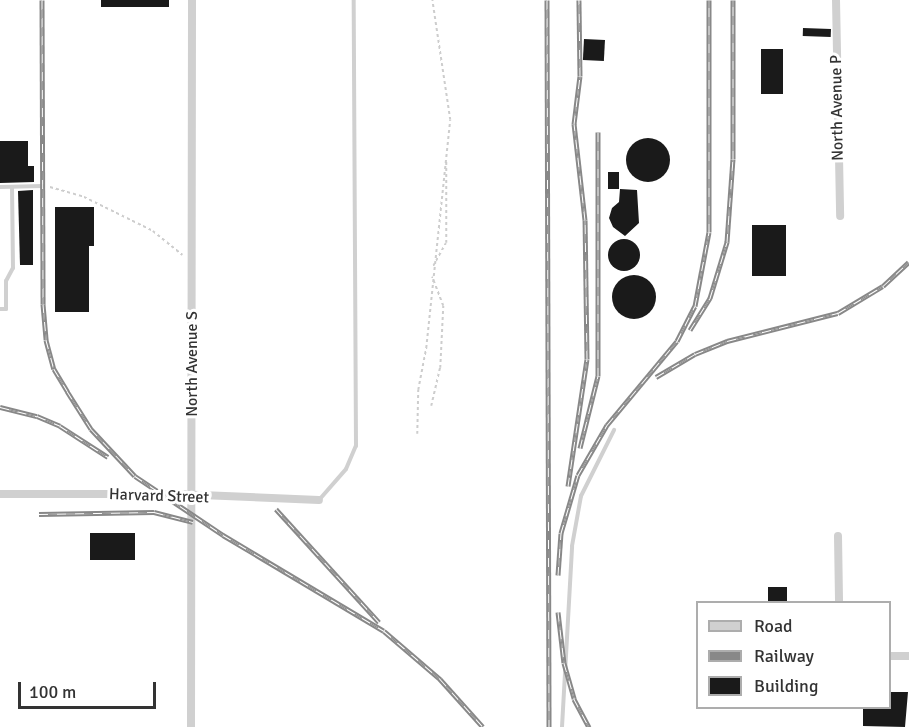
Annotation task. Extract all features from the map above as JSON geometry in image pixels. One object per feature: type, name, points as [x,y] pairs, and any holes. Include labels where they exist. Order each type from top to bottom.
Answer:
[{"type":"street","name":"North Avenue S","points":[[191,727],[192,0]]},
{"type":"street","name":"North Avenue P","points":[[836,0],[840,216]]},
{"type":"street","name":"Harvard Street","points":[[0,494],[159,494],[192,498],[319,500]]},
{"type":"street","points":[[838,536],[839,601]]},
{"type":"street","points":[[891,656],[909,656]]},
{"type":"lane","points":[[319,500],[346,468],[356,446],[354,0]]},
{"type":"lane","points":[[0,187],[43,186]]},
{"type":"lane","points":[[0,309],[6,309],[6,281],[13,268],[12,187]]},
{"type":"lane","points":[[562,727],[572,546],[581,496],[614,430]]},
{"type":"path","points":[[417,434],[418,390],[450,120],[432,0]]},
{"type":"path","points":[[433,266],[446,243],[445,153]]},
{"type":"path","points":[[43,186],[69,190],[153,231],[192,263]]},
{"type":"path","points":[[431,406],[440,368],[442,306],[432,276]]},
{"type":"building","points":[[101,0],[169,0],[169,7],[101,7]]},
{"type":"building","points":[[803,28],[831,29],[831,37],[803,36]]},
{"type":"building","points":[[584,39],[605,40],[604,61],[583,60]]},
{"type":"building","points":[[761,49],[783,49],[783,94],[761,94]]},
{"type":"building","points":[[648,138],[657,139],[664,144],[669,151],[669,169],[664,176],[657,181],[648,182],[639,181],[632,176],[627,169],[626,160],[627,151],[632,144],[639,139]]},
{"type":"building","points":[[0,141],[28,141],[28,166],[34,166],[34,182],[0,183]]},
{"type":"building","points":[[608,172],[619,172],[619,189],[608,189]]},
{"type":"building","points":[[620,189],[637,190],[639,223],[625,236],[613,227],[609,218],[612,208],[619,202]]},
{"type":"building","points":[[33,190],[33,265],[20,265],[18,191]]},
{"type":"building","points":[[55,207],[94,207],[94,246],[89,246],[89,312],[55,312]]},
{"type":"building","points":[[752,225],[786,225],[786,276],[752,276]]},
{"type":"building","points":[[624,239],[635,244],[640,255],[635,266],[624,271],[613,266],[608,255],[613,244]]},
{"type":"building","points":[[634,275],[643,276],[650,281],[655,288],[655,306],[650,313],[643,318],[634,319],[625,318],[618,313],[613,306],[612,297],[613,288],[618,281],[625,276]]},
{"type":"building","points":[[90,533],[135,533],[135,560],[90,560]]},
{"type":"building","points":[[768,587],[787,587],[787,601],[768,601]]},
{"type":"building","points":[[891,692],[908,692],[905,727],[863,726],[863,709],[891,709]]},
{"type":"railway","points":[[42,0],[43,304],[46,340],[54,369],[67,391],[91,429],[135,476],[223,535],[384,631],[440,679],[483,727]]},
{"type":"railway","points":[[547,0],[549,727]]},
{"type":"railway","points":[[568,486],[587,359],[585,220],[574,124],[580,76],[579,0]]},
{"type":"railway","points":[[558,575],[561,533],[578,475],[607,425],[677,341],[695,306],[709,232],[709,0]]},
{"type":"railway","points":[[690,330],[710,298],[727,242],[733,159],[733,0]]},
{"type":"railway","points":[[580,448],[598,376],[598,132]]},
{"type":"railway","points":[[656,377],[695,354],[727,341],[838,313],[883,286],[909,262]]},
{"type":"railway","points":[[0,407],[37,416],[60,426],[108,457]]},
{"type":"railway","points":[[276,509],[379,622]]},
{"type":"railway","points":[[39,514],[154,512],[193,522]]},
{"type":"railway","points":[[558,612],[564,663],[574,699],[589,727]]}]
